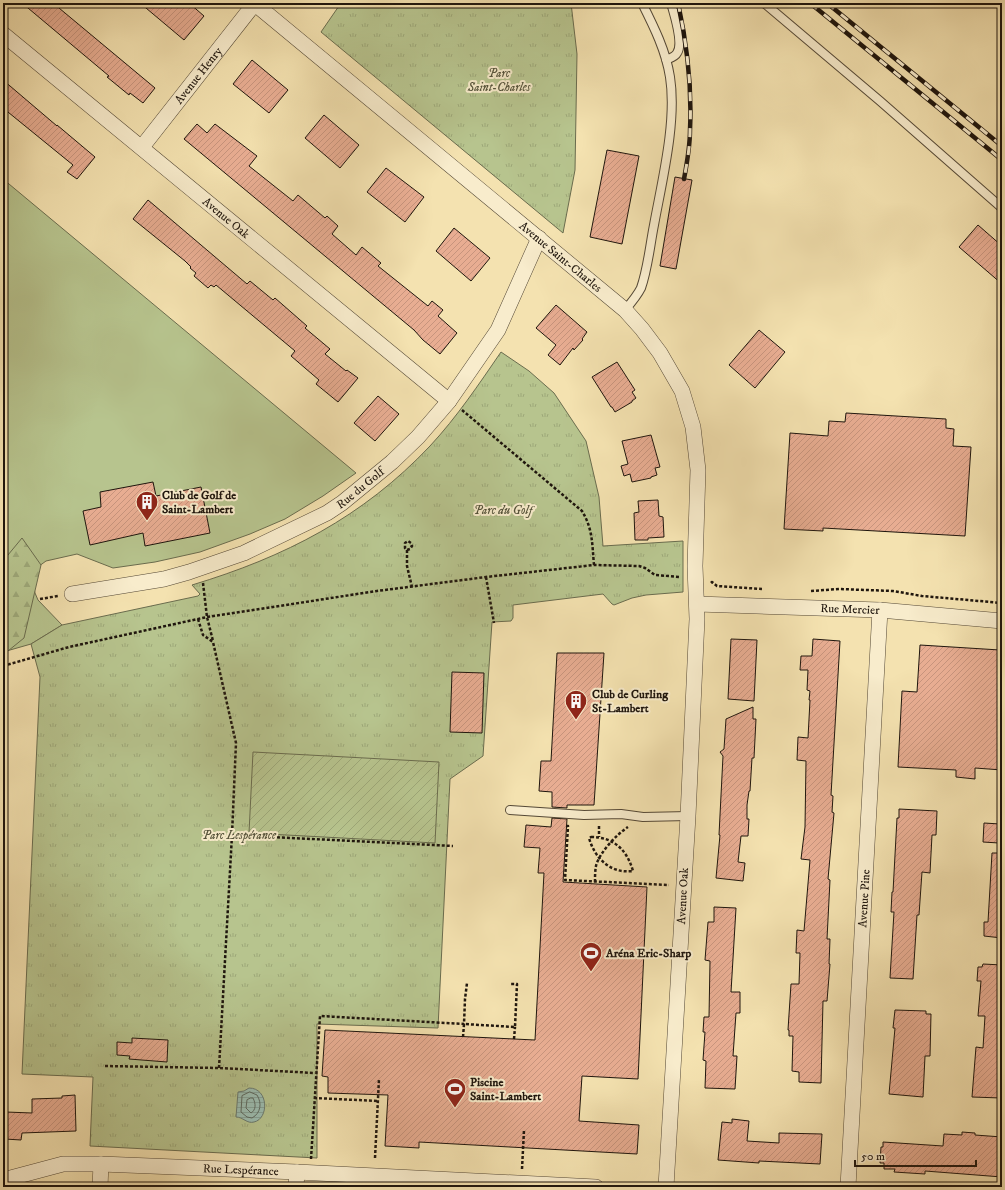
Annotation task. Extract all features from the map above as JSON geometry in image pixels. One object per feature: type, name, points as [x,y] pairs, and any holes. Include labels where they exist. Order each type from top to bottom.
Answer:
[{"type":"street","name":"Avenue Henry","points":[[142,147],[254,3]]},
{"type":"street","name":"Avenue Saint-Charles","points":[[254,3],[625,310],[660,353],[682,391],[693,427],[698,470],[695,566],[697,604]]},
{"type":"street","name":"Avenue Oak","points":[[3,34],[455,405]]},
{"type":"street","name":"Rue du Golf","points":[[72,594],[164,579],[189,572],[244,553],[342,503],[392,462],[455,405],[498,330],[539,238]]},
{"type":"street","name":"Avenue Oak","points":[[666,1187],[688,816],[697,604]]},
{"type":"street","name":"Rue Mercier","points":[[697,604],[880,610],[1002,621]]},
{"type":"street","name":"Avenue Pine","points":[[848,1187],[880,610]]},
{"type":"street","name":"Rue Lespérance","points":[[3,1180],[63,1164],[101,1164],[297,1172],[482,1184],[596,1187]]},
{"type":"street","points":[[100,1187],[101,1164]]},
{"type":"street","points":[[296,1187],[297,1172]]},
{"type":"lane","points":[[625,310],[635,298],[643,281],[663,176],[671,106],[670,77],[666,60],[654,28],[642,3]]},
{"type":"lane","points":[[666,60],[674,56],[679,49],[678,31],[671,3]]},
{"type":"lane","points":[[764,3],[880,101],[1002,208]]},
{"type":"lane","points":[[510,810],[584,815],[620,814],[643,817],[688,816]]},
{"type":"path","points":[[455,405],[582,511],[592,532],[594,565]]},
{"type":"path","points":[[407,550],[407,566],[412,587]]},
{"type":"path","points":[[3,666],[70,647],[207,617],[486,577],[594,565],[639,566],[655,575],[683,577]]},
{"type":"path","points":[[486,577],[494,623]]},
{"type":"path","points":[[203,582],[207,617],[236,743],[220,1068]]},
{"type":"path","points":[[198,619],[203,635],[213,642]]},
{"type":"path","points":[[561,826],[568,826],[565,880],[672,886]]},
{"type":"path","points":[[232,835],[453,846]]},
{"type":"path","points":[[599,837],[612,840],[628,857],[633,871],[616,870],[605,865],[599,859],[589,838],[599,837]]},
{"type":"path","points":[[595,882],[596,866],[612,840]]},
{"type":"path","points":[[463,1038],[467,983]]},
{"type":"path","points":[[510,984],[517,984],[514,1039]]},
{"type":"path","points":[[311,1161],[315,1073],[320,1016],[515,1026]]},
{"type":"path","points":[[105,1066],[220,1068],[315,1073]]},
{"type":"path","points":[[375,1158],[379,1080]]},
{"type":"path","points":[[314,1098],[378,1101]]},
{"type":"path","points":[[521,1171],[524,1130]]},
{"type":"green space","name":"Parc Saint-Charles","points":[[341,3],[571,3],[577,54],[575,170],[563,233],[321,32]]},
{"type":"green space","points":[[3,179],[356,473],[323,496],[285,519],[250,534],[200,552],[155,562],[113,568],[77,554],[46,561],[31,572],[35,593],[38,600],[62,625],[31,644],[3,652]]},
{"type":"green space","name":"Parc Lespérance","points":[[501,352],[529,371],[554,393],[586,441],[599,497],[603,546],[683,541],[683,592],[646,595],[632,598],[614,605],[603,594],[513,605],[513,618],[511,621],[492,622],[483,756],[450,779],[438,1028],[317,1024],[317,1158],[90,1146],[93,1077],[22,1074],[40,677],[31,644],[62,625],[198,596],[200,594],[192,585],[226,574],[291,547],[321,532],[350,514],[378,494],[430,446],[459,412]]},
{"type":"green space","points":[[22,538],[41,565],[24,638],[3,655],[3,561]]},
{"type":"green space","points":[[253,752],[439,762],[435,843],[249,833]]},
{"type":"water","points":[[249,1088],[256,1089],[260,1093],[265,1104],[259,1120],[254,1122],[236,1117],[238,1092]]},
{"type":"building","points":[[22,3],[53,3],[155,88],[143,103],[130,93],[129,95],[107,77],[109,76]]},
{"type":"building","points":[[140,3],[189,3],[204,16],[184,40]]},
{"type":"building","points":[[252,60],[288,90],[269,113],[233,84]]},
{"type":"building","points":[[3,80],[95,157],[77,179],[67,172],[73,165],[3,108]]},
{"type":"building","points":[[324,115],[359,145],[340,168],[305,138]]},
{"type":"building","points":[[197,124],[207,133],[215,124],[257,156],[249,166],[293,201],[298,195],[325,218],[327,216],[338,226],[332,234],[356,255],[362,247],[381,263],[378,266],[428,306],[432,301],[443,310],[438,316],[457,333],[440,354],[423,340],[414,330],[184,139]]},
{"type":"building","points":[[607,150],[639,156],[622,244],[590,237]]},
{"type":"building","points":[[386,168],[424,197],[405,222],[367,192]]},
{"type":"building","points":[[675,177],[692,180],[676,269],[660,266]]},
{"type":"building","points":[[148,200],[247,284],[250,281],[273,300],[275,298],[307,326],[305,328],[330,349],[325,354],[346,371],[347,370],[358,378],[338,402],[316,384],[319,380],[291,356],[295,351],[216,285],[214,287],[211,285],[208,288],[194,276],[196,273],[185,261],[133,219]]},
{"type":"building","points":[[978,225],[1002,246],[1002,284],[959,247]]},
{"type":"building","points":[[454,228],[490,258],[471,281],[436,251]]},
{"type":"building","points":[[556,305],[587,332],[582,339],[583,340],[574,350],[573,348],[560,365],[548,355],[556,345],[536,328]]},
{"type":"building","points":[[759,330],[785,352],[755,388],[729,365]]},
{"type":"building","points":[[617,362],[635,390],[632,392],[636,398],[615,412],[592,377]]},
{"type":"building","points":[[378,396],[399,414],[375,441],[354,423]]},
{"type":"building","points":[[846,413],[946,419],[946,428],[954,429],[953,446],[971,447],[965,536],[823,528],[823,531],[784,529],[790,433],[828,436],[829,421],[845,422]]},
{"type":"building","points":[[651,435],[660,467],[655,468],[657,475],[651,478],[632,482],[630,474],[624,476],[621,466],[628,464],[622,441]]},
{"type":"building","name":"Club de Golf de Saint-Lambert","points":[[153,482],[156,496],[201,487],[210,533],[145,546],[143,533],[90,545],[83,511],[101,507],[100,492]]},
{"type":"building","points":[[658,500],[659,516],[663,517],[664,537],[648,538],[648,540],[635,540],[634,513],[639,512],[638,501]]},
{"type":"building","points":[[731,639],[757,640],[754,701],[728,699]]},
{"type":"building","points":[[813,639],[840,641],[831,795],[833,796],[832,812],[834,813],[828,879],[830,880],[827,939],[830,939],[830,964],[827,1001],[823,1001],[821,1083],[799,1082],[799,1072],[792,1071],[793,1036],[789,1036],[788,1030],[791,984],[799,984],[800,953],[796,953],[797,930],[804,931],[810,860],[801,859],[805,827],[806,761],[797,760],[798,737],[808,738],[810,700],[810,691],[807,690],[808,670],[800,670],[801,656],[812,656]]},
{"type":"building","points":[[920,645],[1000,650],[998,696],[1002,696],[1002,770],[975,768],[975,779],[956,777],[956,770],[898,767],[902,691],[917,692]]},
{"type":"building","name":"Club de Curling St-Lambert","points":[[557,653],[604,653],[594,805],[567,805],[567,808],[552,807],[552,792],[539,791],[541,761],[551,761]]},
{"type":"building","points":[[452,672],[484,673],[482,733],[450,732]]},
{"type":"building","points":[[753,707],[753,719],[756,719],[754,758],[752,758],[750,791],[747,805],[747,819],[749,819],[748,836],[741,836],[738,862],[745,863],[743,881],[716,878],[720,835],[723,756],[720,752],[724,749],[726,719]]},
{"type":"building","points":[[899,809],[937,811],[936,835],[932,835],[930,873],[922,872],[919,915],[917,915],[913,979],[890,978],[894,912],[891,912],[892,892],[897,818],[899,818]]},
{"type":"building","points":[[552,818],[567,819],[563,882],[647,887],[638,1079],[582,1076],[579,1121],[639,1125],[637,1154],[419,1142],[419,1148],[385,1146],[388,1095],[328,1093],[328,1077],[322,1076],[325,1030],[535,1040],[544,873],[538,873],[540,848],[524,847],[526,825],[551,827]]},
{"type":"building","points":[[984,823],[1000,824],[999,843],[983,842]]},
{"type":"building","points":[[992,853],[1002,853],[1002,938],[984,936],[984,922],[988,922]]},
{"type":"building","points":[[714,907],[736,908],[731,992],[740,992],[740,1013],[736,1013],[733,1056],[737,1056],[735,1089],[705,1088],[706,1061],[703,1060],[705,1032],[703,1032],[704,1017],[709,1017],[710,961],[705,960],[708,922],[714,922]]},
{"type":"building","points":[[983,964],[1002,965],[1001,1098],[972,1097],[976,1047],[983,1048],[985,1016],[978,1016],[981,981],[977,981],[978,967],[982,967]]},
{"type":"building","points":[[895,1010],[926,1011],[926,1014],[931,1014],[930,1056],[925,1056],[923,1097],[889,1094],[895,1028],[893,1028]]},
{"type":"building","points":[[132,1038],[168,1040],[167,1062],[129,1059],[130,1056],[117,1055],[117,1042],[132,1043]]},
{"type":"building","points":[[75,1095],[76,1131],[22,1133],[21,1140],[5,1139],[6,1112],[32,1113],[32,1099],[62,1098],[62,1096]]},
{"type":"building","points":[[732,1119],[749,1121],[747,1141],[779,1143],[779,1133],[822,1134],[820,1164],[759,1161],[759,1163],[718,1160],[722,1122],[732,1123]]},
{"type":"building","points":[[962,1132],[975,1133],[975,1135],[1002,1137],[1002,1177],[925,1171],[925,1174],[894,1172],[895,1169],[884,1169],[884,1163],[880,1163],[881,1147],[883,1147],[883,1142],[943,1146],[944,1134],[962,1135]]},
{"type":"railway","points":[[678,3],[684,34],[690,98],[689,143],[684,179]]},
{"type":"railway","points":[[810,3],[1002,160]]},
{"type":"railway","points":[[827,3],[1002,146]]},
{"type":"place","name":"Club de Golf de Saint-Lambert","points":[[147,522]]},
{"type":"place","name":"Club de Curling St-Lambert","points":[[576,720]]},
{"type":"place","name":"Aréna Eric-Sharp","points":[[591,972]]},
{"type":"place","name":"Piscine Saint-Lambert","points":[[455,1108]]},
{"type":"park label","name":"Parc du Golf","points":[[503,510]]}]
